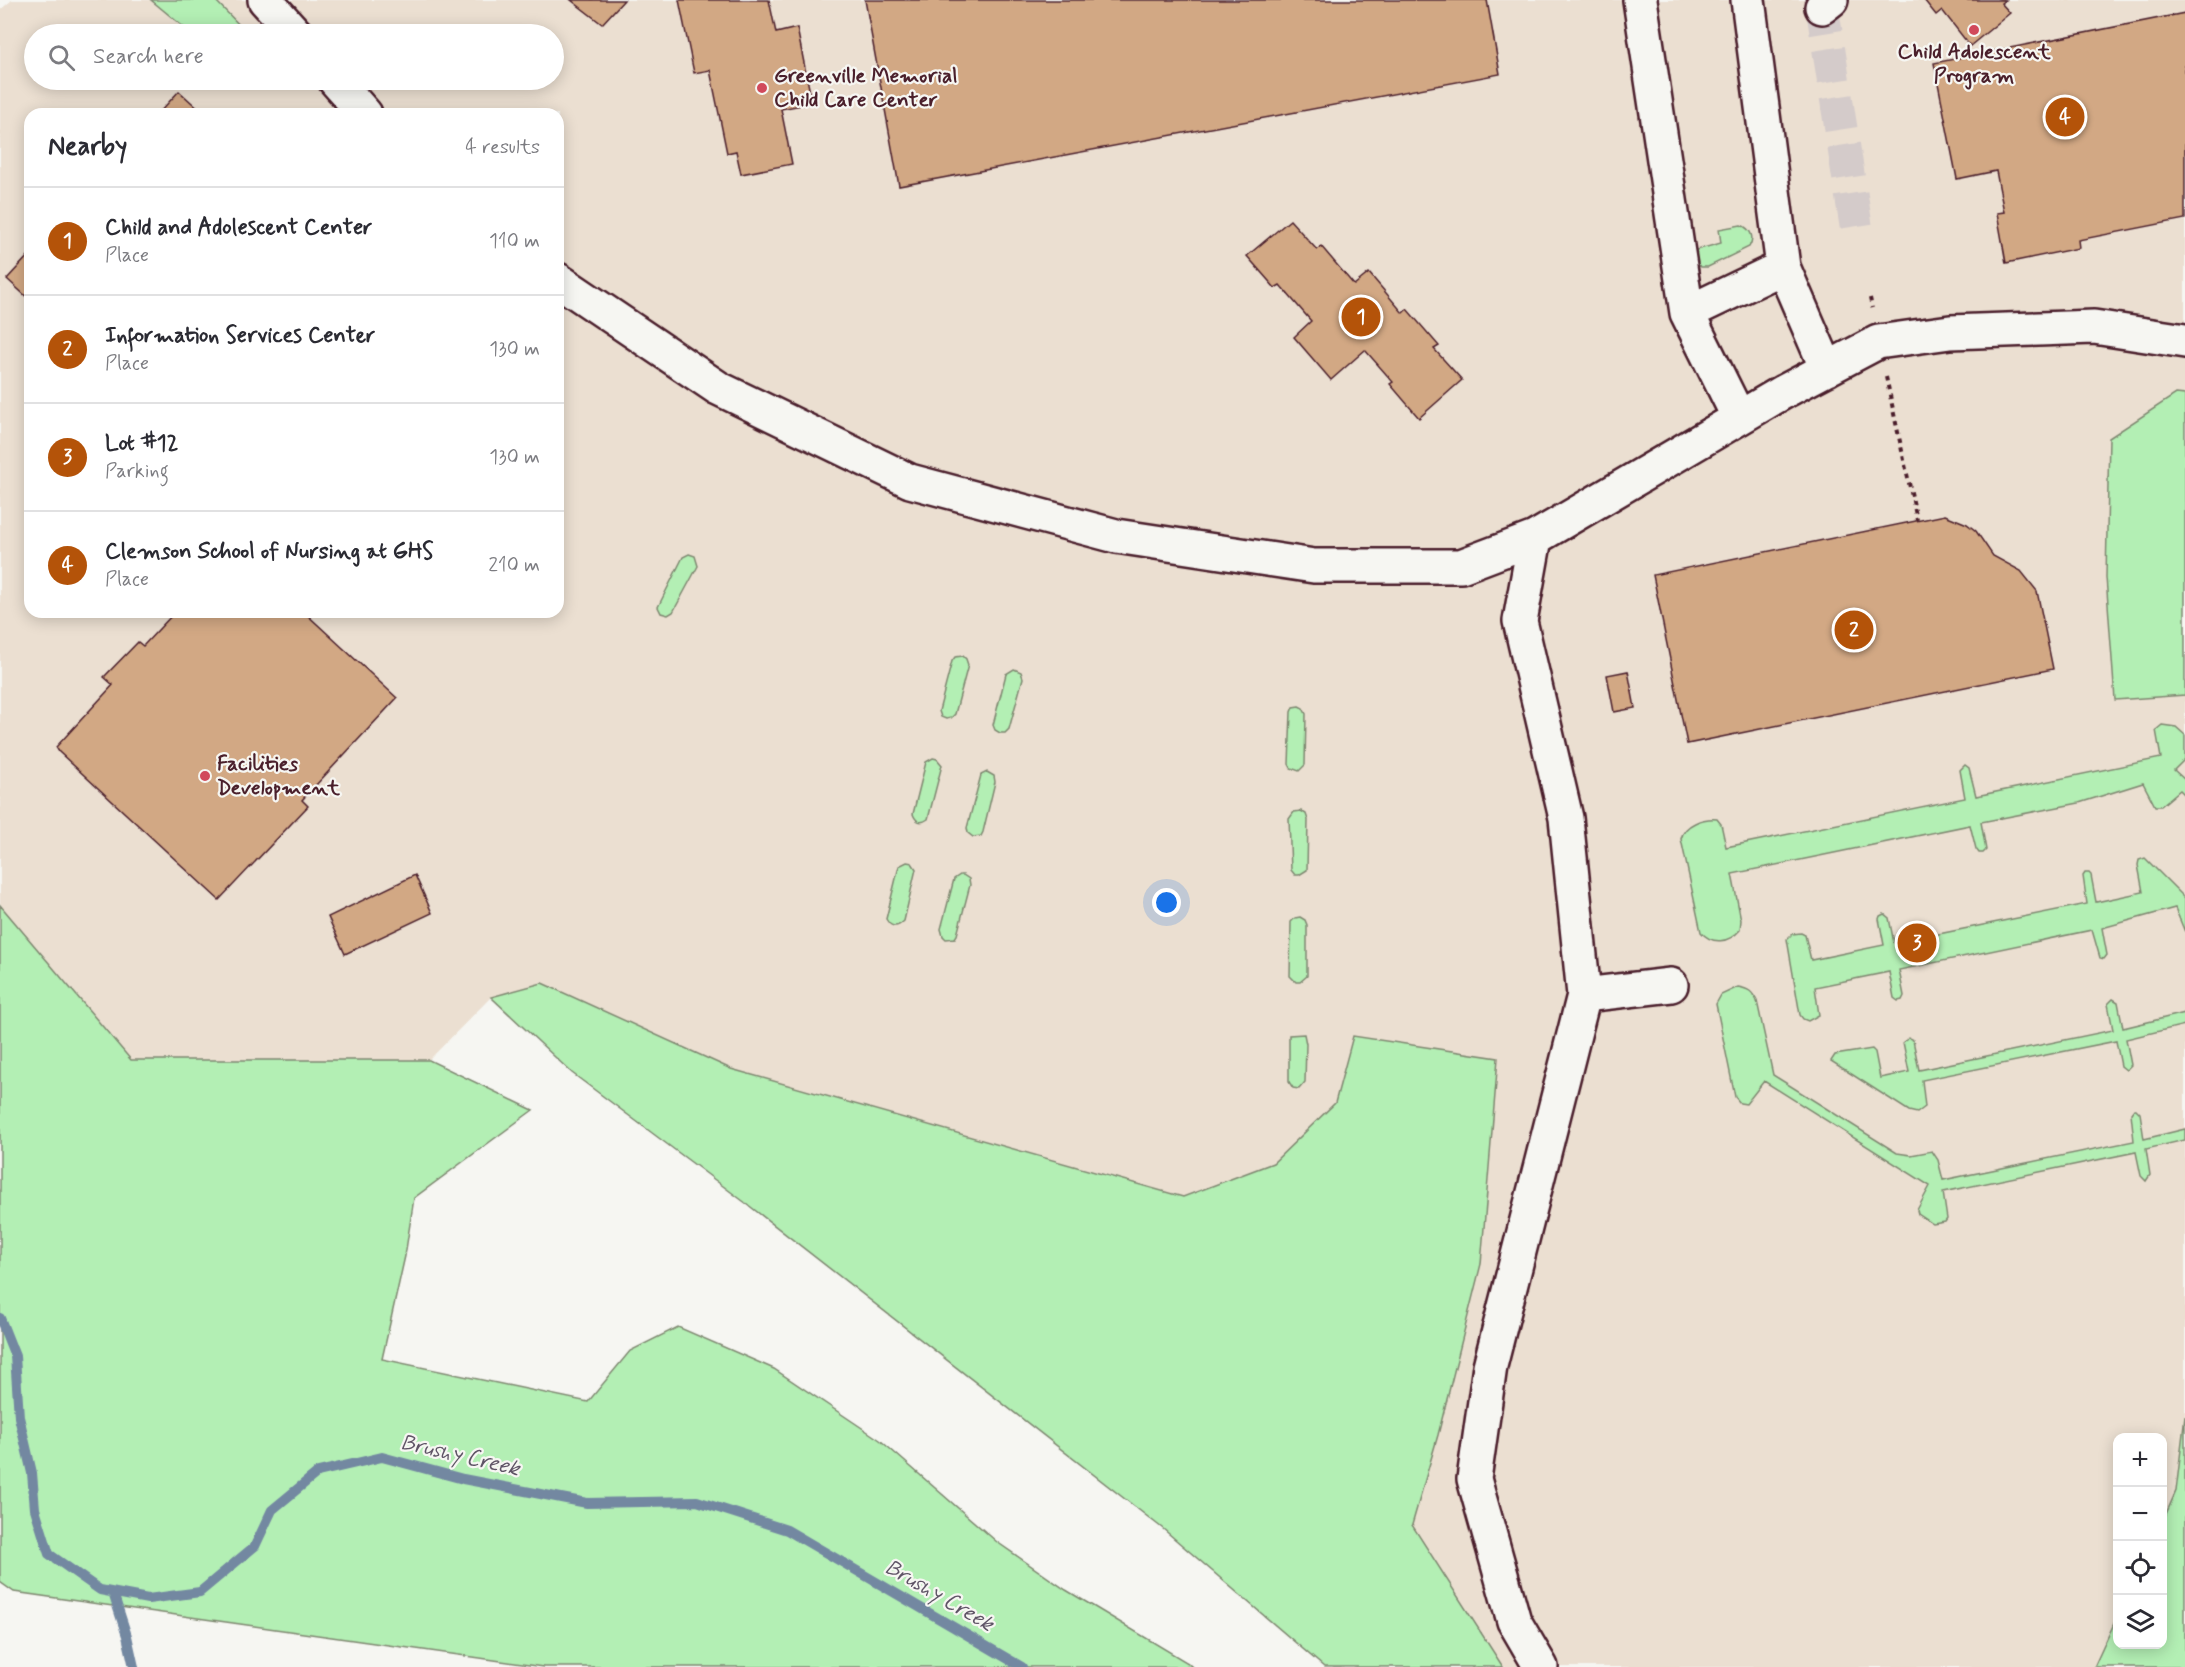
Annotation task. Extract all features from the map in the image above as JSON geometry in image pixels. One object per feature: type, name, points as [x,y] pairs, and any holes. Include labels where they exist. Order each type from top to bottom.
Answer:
[{"type":"lane","points":[[265,0],[287,24]]},
{"type":"lane","points":[[1640,0],[1687,313],[1739,418]]},
{"type":"lane","points":[[1748,0],[1783,267],[1827,369]]},
{"type":"lane","points":[[344,90],[360,108]]},
{"type":"lane","points":[[1687,313],[1783,267]]},
{"type":"lane","points":[[564,284],[718,388],[910,481],[1116,536],[1314,566],[1461,566],[1535,538],[1739,418],[1878,342],[1950,332],[2094,327],[2185,340]]},
{"type":"lane","points":[[1535,538],[1520,621],[1566,818],[1584,995],[1490,1366],[1474,1479],[1514,1621],[1541,1667]]},
{"type":"lane","points":[[1584,995],[1671,985]]},
{"type":"path","points":[[1870,298],[1917,520]]},
{"type":"shaded area","points":[[12,0],[151,0],[180,24],[24,24],[24,90],[564,90],[564,24],[238,24],[215,0],[2185,0],[2185,1667],[1503,1667],[1411,1525],[1438,1435],[1481,1264],[1353,1036],[1335,1103],[1273,1163],[1183,1197],[731,1069],[542,983],[491,997],[429,1060],[131,1060],[0,905],[0,10]]},
{"type":"green space","points":[[151,0],[215,0],[238,24],[180,24]]},
{"type":"green space","points":[[1741,225],[1751,234],[1752,240],[1749,247],[1708,267],[1701,267],[1695,262],[1696,250],[1721,243],[1719,229]]},
{"type":"green space","points":[[2176,394],[2185,395],[2185,695],[2115,700],[2106,577],[2109,438]]},
{"type":"green space","points":[[689,554],[695,556],[698,566],[673,612],[668,615],[661,613],[658,607],[683,557]]},
{"type":"green space","points":[[963,656],[968,665],[955,714],[946,719],[941,717],[939,711],[952,661],[955,657]]},
{"type":"green space","points":[[1014,669],[1021,672],[1023,678],[1009,729],[1005,733],[1000,733],[993,725],[1006,674]]},
{"type":"green space","points":[[1299,706],[1306,714],[1305,765],[1299,771],[1291,768],[1289,764],[1291,712],[1293,707]]},
{"type":"green space","points":[[2162,725],[2176,727],[2185,735],[2185,759],[2174,770],[2185,780],[2185,795],[2180,790],[2161,806],[2155,806],[2143,783],[2079,803],[1981,822],[1986,850],[1983,853],[1979,853],[1976,849],[1970,825],[1732,874],[1741,920],[1740,930],[1731,938],[1720,941],[1710,939],[1701,932],[1681,839],[1686,829],[1695,823],[1717,819],[1721,824],[1726,847],[1965,798],[1960,770],[1965,765],[1969,768],[1976,796],[2161,758],[2156,730]]},
{"type":"green space","points":[[933,758],[942,765],[928,819],[919,821],[913,814],[926,762]]},
{"type":"green space","points":[[987,772],[994,776],[995,782],[983,832],[981,836],[973,837],[968,833],[967,828],[981,775]]},
{"type":"green space","points":[[1301,811],[1306,814],[1308,820],[1307,870],[1295,875],[1291,870],[1289,819],[1294,812]]},
{"type":"green space","points":[[2145,858],[2185,898],[2185,932],[2175,908],[2102,928],[2107,955],[2104,959],[2100,958],[2092,930],[1899,970],[1904,996],[1898,1001],[1894,998],[1889,972],[1815,987],[1819,1015],[1808,1021],[1800,1015],[1787,939],[1792,934],[1805,935],[1811,960],[1884,945],[1879,919],[1884,914],[1889,918],[1894,943],[2087,904],[2083,876],[2085,873],[2091,875],[2096,902],[2143,892],[2138,865],[2139,860]]},
{"type":"green space","points":[[907,862],[912,863],[916,869],[904,921],[894,926],[886,919],[899,866]]},
{"type":"green space","points":[[960,875],[969,879],[970,885],[957,935],[955,938],[946,939],[941,929],[954,879]]},
{"type":"green space","points":[[0,905],[131,1060],[429,1060],[533,1110],[414,1198],[405,1256],[382,1359],[588,1402],[630,1351],[678,1327],[774,1369],[880,1440],[997,1542],[1066,1590],[1192,1667],[543,1667],[14,1592],[0,1582]]},
{"type":"green space","points":[[1300,917],[1307,925],[1307,976],[1300,982],[1296,982],[1290,976],[1291,922]]},
{"type":"green space","points":[[542,983],[731,1069],[1183,1197],[1273,1163],[1335,1103],[1353,1036],[1498,1058],[1481,1264],[1438,1435],[1412,1525],[1503,1667],[1324,1667],[1162,1528],[747,1204],[572,1073],[491,997]]},
{"type":"green space","points":[[1738,987],[1750,991],[1757,1001],[1773,1075],[1897,1153],[1911,1155],[1932,1151],[1938,1160],[1943,1180],[2134,1141],[2131,1113],[2134,1109],[2140,1113],[2144,1139],[2185,1129],[2185,1140],[2146,1149],[2150,1175],[2146,1181],[2141,1176],[2136,1152],[1943,1192],[1947,1219],[1945,1222],[1933,1224],[1918,1214],[1917,1210],[1930,1186],[1764,1081],[1746,1104],[1740,1103],[1735,1097],[1716,1004],[1721,995]]},
{"type":"green space","points":[[2113,999],[2118,1002],[2123,1028],[2185,1013],[2185,1025],[2126,1039],[2131,1065],[2126,1070],[2121,1066],[2116,1041],[1922,1080],[1925,1107],[1917,1113],[1909,1111],[1831,1061],[1835,1055],[1872,1049],[1875,1052],[1880,1078],[1909,1072],[1903,1042],[1909,1038],[1913,1040],[1919,1070],[2113,1030],[2108,1004]]},
{"type":"green space","points":[[1304,1034],[1305,1082],[1299,1089],[1293,1088],[1289,1082],[1289,1035]]},
{"type":"green space","points":[[2185,1416],[2185,1667],[2094,1667],[2113,1626],[2113,1649],[2167,1649],[2167,1512],[2176,1491]]},
{"type":"building","points":[[571,0],[624,0],[602,24]]},
{"type":"building","name":"Greenville Memorial Child Care Center","points":[[679,0],[769,0],[776,33],[797,28],[812,103],[781,109],[792,164],[741,174],[736,151],[727,153],[710,70],[694,73]]},
{"type":"building","points":[[865,0],[1487,0],[1500,74],[899,186]]},
{"type":"building","name":"Child Adolescent Program","points":[[1924,0],[2005,0],[2001,3],[2010,13],[1970,46],[1942,10],[1936,15]]},
{"type":"building","points":[[2185,13],[2185,219],[2078,240],[2079,248],[2006,263],[1997,213],[2004,212],[1996,171],[1957,179],[1934,63]]},
{"type":"building","points":[[179,91],[197,108],[163,108]]},
{"type":"building","points":[[1290,220],[1317,250],[1321,246],[1354,285],[1369,273],[1403,313],[1407,309],[1439,346],[1434,349],[1462,380],[1419,418],[1390,384],[1393,382],[1365,350],[1331,380],[1294,337],[1311,321],[1280,285],[1275,288],[1247,256]]},
{"type":"building","points":[[24,261],[24,295],[7,279]]},
{"type":"building","points":[[1945,515],[1967,524],[1976,531],[1993,556],[2021,571],[2037,591],[2053,669],[1687,744],[1653,575]]},
{"type":"building","name":"Facilities Development","points":[[169,618],[310,618],[397,698],[302,800],[308,806],[219,900],[56,747],[113,685],[104,677],[138,642],[143,646]]},
{"type":"building","points":[[1628,671],[1635,708],[1614,712],[1607,675]]},
{"type":"building","points":[[415,875],[432,913],[345,954],[328,917]]},
{"type":"waterway","name":"Brushy Creek","points":[[0,1318],[15,1356],[19,1417],[32,1473],[35,1509],[49,1554],[100,1590],[148,1599],[200,1592],[255,1546],[272,1510],[318,1472],[382,1457],[463,1479],[587,1503],[697,1501],[787,1530],[1022,1667]]},
{"type":"waterway","points":[[113,1593],[134,1667]]},
{"type":"tunnel","points":[[1821,0],[1857,232]]},
{"type":"place","name":"Child Adolescent Program","points":[[1974,30]]},
{"type":"place","name":"Greenville Memorial Child Care Center","points":[[762,88]]},
{"type":"place","name":"Clemson School of Nursing at GHS","points":[[2065,117]]},
{"type":"place","name":"Child and Adolescent Center","points":[[1361,317]]},
{"type":"place","name":"Information Services Center","points":[[1854,630]]},
{"type":"place","name":"Facilities Development","points":[[205,776]]},
{"type":"place","name":"Lot #12","points":[[1917,943]]}]
